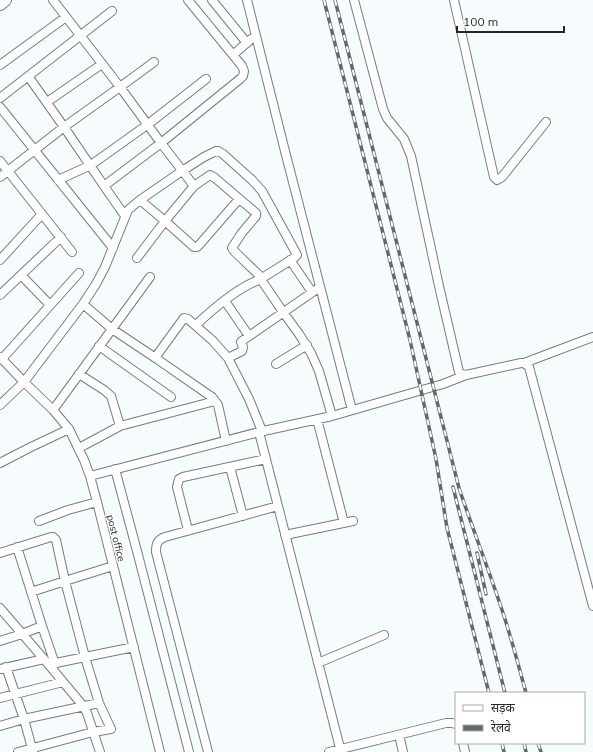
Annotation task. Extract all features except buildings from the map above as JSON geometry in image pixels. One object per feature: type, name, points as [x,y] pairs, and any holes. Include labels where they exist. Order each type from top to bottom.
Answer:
[{"type":"highway","points":[[0,4],[5,0]]},
{"type":"street","points":[[53,0],[194,186]]},
{"type":"street","points":[[104,186],[161,143],[243,76],[244,71],[233,55],[188,0]]},
{"type":"street","points":[[212,0],[247,43]]},
{"type":"street","points":[[247,0],[285,154],[352,410]]},
{"type":"street","points":[[354,0],[383,109],[387,118],[404,139],[411,156],[458,369],[459,372],[466,375]]},
{"type":"street","points":[[454,0],[494,177],[497,180],[502,177],[546,122]]},
{"type":"street","points":[[0,98],[112,11]]},
{"type":"street","points":[[0,65],[66,17]]},
{"type":"street","points":[[233,55],[256,35]]},
{"type":"street","points":[[0,177],[64,127],[154,62]]},
{"type":"street","points":[[47,102],[102,64]]},
{"type":"street","points":[[28,76],[125,216]]},
{"type":"street","points":[[58,180],[90,165],[147,125],[206,79]]},
{"type":"street","points":[[0,107],[113,248]]},
{"type":"street","points":[[0,405],[24,382],[83,304],[101,276],[128,210],[182,171],[204,157],[218,151],[252,180],[264,194],[296,253],[296,256],[225,301],[196,326]]},
{"type":"street","points":[[0,160],[72,252]]},
{"type":"street","points":[[136,258],[194,186],[210,175],[215,178],[256,213],[256,216],[232,248],[264,283],[307,346],[319,371],[332,416]]},
{"type":"street","points":[[140,200],[191,245],[197,247],[239,199]]},
{"type":"street","points":[[0,260],[42,214]]},
{"type":"street","points":[[0,295],[61,237]]},
{"type":"street","points":[[290,260],[312,292]]},
{"type":"street","points":[[1,358],[79,273]]},
{"type":"street","points":[[21,275],[50,305]]},
{"type":"street","points":[[53,410],[150,277]]},
{"type":"street","points":[[228,358],[242,351],[243,347],[241,342],[320,287]]},
{"type":"street","points":[[225,301],[249,336]]},
{"type":"street","points":[[83,304],[112,329],[206,393],[215,401],[218,405],[226,440]]},
{"type":"street","points":[[157,359],[157,355],[182,319],[188,319],[213,341],[228,358],[249,399],[261,432],[266,459],[340,751]]},
{"type":"street","points":[[90,476],[226,440],[332,416],[443,384],[466,375],[524,362],[593,337]]},
{"type":"street","points":[[99,346],[171,397]]},
{"type":"street","points":[[276,364],[307,346]]},
{"type":"street","name":"post office","points":[[1,358],[53,410],[69,429],[79,448],[90,476],[97,502],[160,752]]},
{"type":"street","points":[[524,362],[529,367],[593,606]]},
{"type":"street","points":[[79,374],[111,396],[120,426]]},
{"type":"street","points":[[79,448],[120,426],[215,401]]},
{"type":"street","points":[[285,535],[348,522],[317,419]]},
{"type":"street","points":[[0,463],[69,429]]},
{"type":"street","points":[[188,530],[177,487],[178,479],[266,459]]},
{"type":"street","points":[[230,467],[242,516]]},
{"type":"street","points":[[115,469],[189,752]]},
{"type":"street","points":[[39,521],[68,510],[97,502]]},
{"type":"street","points":[[208,752],[156,552],[156,545],[160,538],[278,506]]},
{"type":"street","points":[[0,553],[51,537],[55,538],[85,656],[99,703],[111,728],[32,750],[18,752]]},
{"type":"street","points":[[16,547],[42,626],[49,662]]},
{"type":"street","points":[[32,592],[113,566]]},
{"type":"street","points":[[0,608],[49,662],[63,682],[84,707],[100,752]]},
{"type":"street","points":[[0,640],[22,634],[42,626]]},
{"type":"street","points":[[318,663],[384,635]]},
{"type":"street","points":[[32,750],[15,694],[3,668],[49,662],[134,647]]},
{"type":"street","points":[[0,698],[63,682]]},
{"type":"street","points":[[0,726],[99,703]]},
{"type":"street","points":[[330,752],[340,751],[446,723],[455,724]]},
{"type":"street","points":[[399,735],[403,752]]},
{"type":"railway","points":[[324,0],[410,340],[436,459],[447,528],[489,692]]},
{"type":"railway","points":[[335,0],[459,488],[504,615],[526,692]]},
{"type":"railway","points":[[453,487],[505,692]]},
{"type":"railway","points":[[477,553],[486,594]]},
{"type":"railway","points":[[502,744],[504,752]]},
{"type":"railway","points":[[524,744],[526,752]]},
{"type":"railway","points":[[538,744],[541,752]]}]
